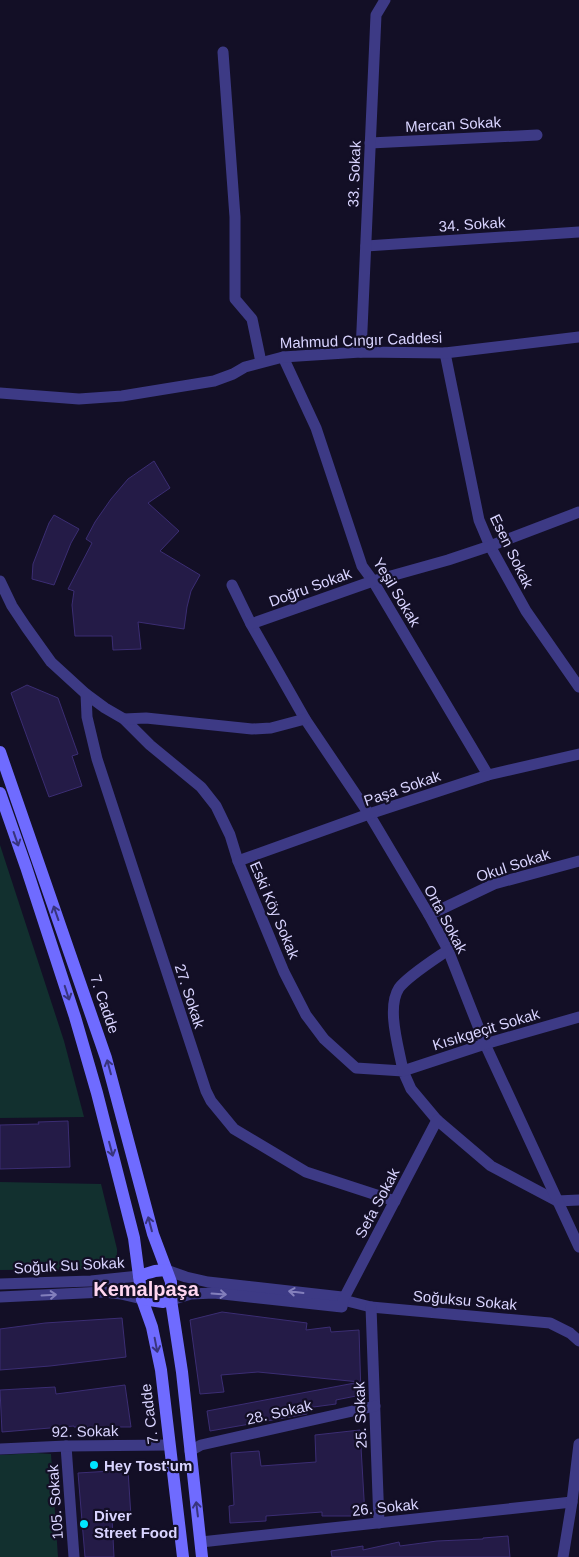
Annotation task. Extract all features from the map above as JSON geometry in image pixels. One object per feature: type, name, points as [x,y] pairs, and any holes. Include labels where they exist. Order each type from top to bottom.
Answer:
[{"type":"main road","name":"7. Cadde","points":[[0,752],[106,1058],[153,1234],[166,1270]]},
{"type":"main road","points":[[0,793],[78,1026],[134,1238],[142,1299],[162,1302],[171,1300]]},
{"type":"main road","points":[[139,1276],[154,1271],[166,1270],[171,1282],[171,1300],[182,1372],[202,1557]]},
{"type":"main road","name":"7. Cadde","points":[[142,1299],[152,1327],[161,1370],[183,1557]]},
{"type":"street","name":"33. Sokak","points":[[361,352],[376,14],[385,0]]},
{"type":"street","points":[[224,52],[235,217],[235,299],[252,319],[262,362]]},
{"type":"street","name":"Mercan Sokak","points":[[370,143],[537,134]]},
{"type":"street","name":"34. Sokak","points":[[366,246],[579,232]]},
{"type":"street","name":"Mahmud Cıngır Caddesi","points":[[0,393],[79,399],[122,396],[214,381],[245,367],[284,357],[361,352],[445,352],[579,337]]},
{"type":"street","name":"Esen Sokak","points":[[445,352],[479,520],[490,546],[526,611],[579,688]]},
{"type":"street","name":"Yeşil Sokak","points":[[284,357],[316,428],[362,566],[373,581],[488,774]]},
{"type":"street","name":"Doğru Sokak","points":[[251,624],[373,581],[490,546],[579,512]]},
{"type":"street","name":"Eski Köy Sokak","points":[[0,581],[17,613],[51,662],[86,694],[124,719],[150,745],[201,787],[216,806],[230,835],[238,861],[284,972],[306,1015],[324,1040],[356,1068],[403,1071]]},
{"type":"street","name":"Orta Sokak","points":[[232,585],[251,624],[305,719],[369,814],[448,950],[485,1044],[579,1247]]},
{"type":"street","name":"27. Sokak","points":[[86,694],[87,717],[97,760],[206,1091],[211,1101],[234,1129],[306,1172],[395,1201]]},
{"type":"street","points":[[124,719],[146,718],[252,728],[271,728],[305,719]]},
{"type":"street","name":"Paşa Sokak","points":[[238,861],[488,774],[579,754]]},
{"type":"street","name":"Okul Sokak","points":[[429,915],[494,884],[579,861]]},
{"type":"street","points":[[448,950],[400,987],[394,998],[393,1013],[403,1071],[411,1089],[437,1120],[491,1166],[557,1201],[579,1200]]},
{"type":"street","name":"Kısıkgeçit Sokak","points":[[403,1071],[485,1044],[579,1017]]},
{"type":"street","name":"Sefa Sokak","points":[[343,1300],[437,1120]]},
{"type":"street","name":"Soğuksu Sokak","points":[[166,1270],[208,1282],[342,1297],[343,1300],[372,1307],[550,1323],[570,1333],[579,1341]]},
{"type":"street","name":"Soğuk Su Sokak","points":[[0,1284],[91,1281],[139,1276]]},
{"type":"street","name":"Soğuk Su Sokak","points":[[0,1297],[104,1292],[142,1299]]},
{"type":"street","name":"Soğuksu Sokak","points":[[171,1300],[191,1294],[214,1293],[342,1307],[343,1300]]},
{"type":"street","name":"25. Sokak","points":[[372,1307],[380,1523]]},
{"type":"street","name":"28. Sokak","points":[[190,1451],[201,1445],[375,1406]]},
{"type":"street","points":[[563,1557],[578,1470],[579,1444]]},
{"type":"street","name":"92. Sokak","points":[[0,1449],[169,1445]]},
{"type":"street","name":"105. Sokak","points":[[66,1446],[74,1557]]},
{"type":"street","name":"26. Sokak","points":[[201,1542],[572,1502]]},
{"type":"green space","points":[[0,845],[64,1041],[84,1117],[0,1118]]},
{"type":"green space","points":[[0,1182],[101,1184],[117,1249],[115,1263],[108,1269],[0,1270]]},
{"type":"green space","points":[[51,1454],[58,1557],[0,1557],[0,1455]]},
{"type":"building","points":[[154,461],[170,488],[148,503],[179,531],[160,551],[200,575],[191,591],[184,629],[138,622],[141,649],[113,650],[112,636],[75,636],[72,605],[74,591],[68,589],[92,543],[86,539],[95,522],[128,479]]},
{"type":"building","points":[[54,515],[79,529],[71,543],[54,585],[32,579],[33,564]]},
{"type":"building","points":[[27,685],[58,698],[78,754],[72,756],[82,786],[49,797],[11,693]]},
{"type":"building","points":[[68,1121],[70,1167],[0,1169],[0,1125]]},
{"type":"building","points":[[222,1312],[307,1323],[306,1330],[330,1327],[331,1332],[359,1330],[361,1395],[336,1400],[336,1404],[306,1408],[307,1414],[210,1431],[207,1411],[360,1382],[258,1372],[221,1375],[224,1392],[200,1394],[190,1320]]},
{"type":"building","points":[[122,1318],[126,1357],[0,1370],[0,1329],[45,1323]]},
{"type":"building","points":[[125,1385],[131,1427],[74,1426],[2,1432],[0,1390],[55,1387],[56,1394]]},
{"type":"building","points":[[360,1430],[365,1516],[322,1516],[322,1512],[266,1516],[266,1521],[230,1523],[229,1506],[234,1505],[231,1453],[259,1451],[261,1466],[316,1462],[315,1435]]},
{"type":"building","points":[[128,1470],[131,1517],[112,1518],[114,1557],[85,1557],[78,1473]]},
{"type":"building","points":[[508,1536],[510,1557],[332,1557],[331,1551],[363,1546],[363,1550],[399,1542],[400,1546],[437,1541]]},
{"type":"place","name":"Hey Tost'um","points":[[94,1465]]},
{"type":"place","name":"Diver Street Food","points":[[84,1524]]},
{"type":"district","name":"Kemalpaşa","points":[[146,1289]]}]
